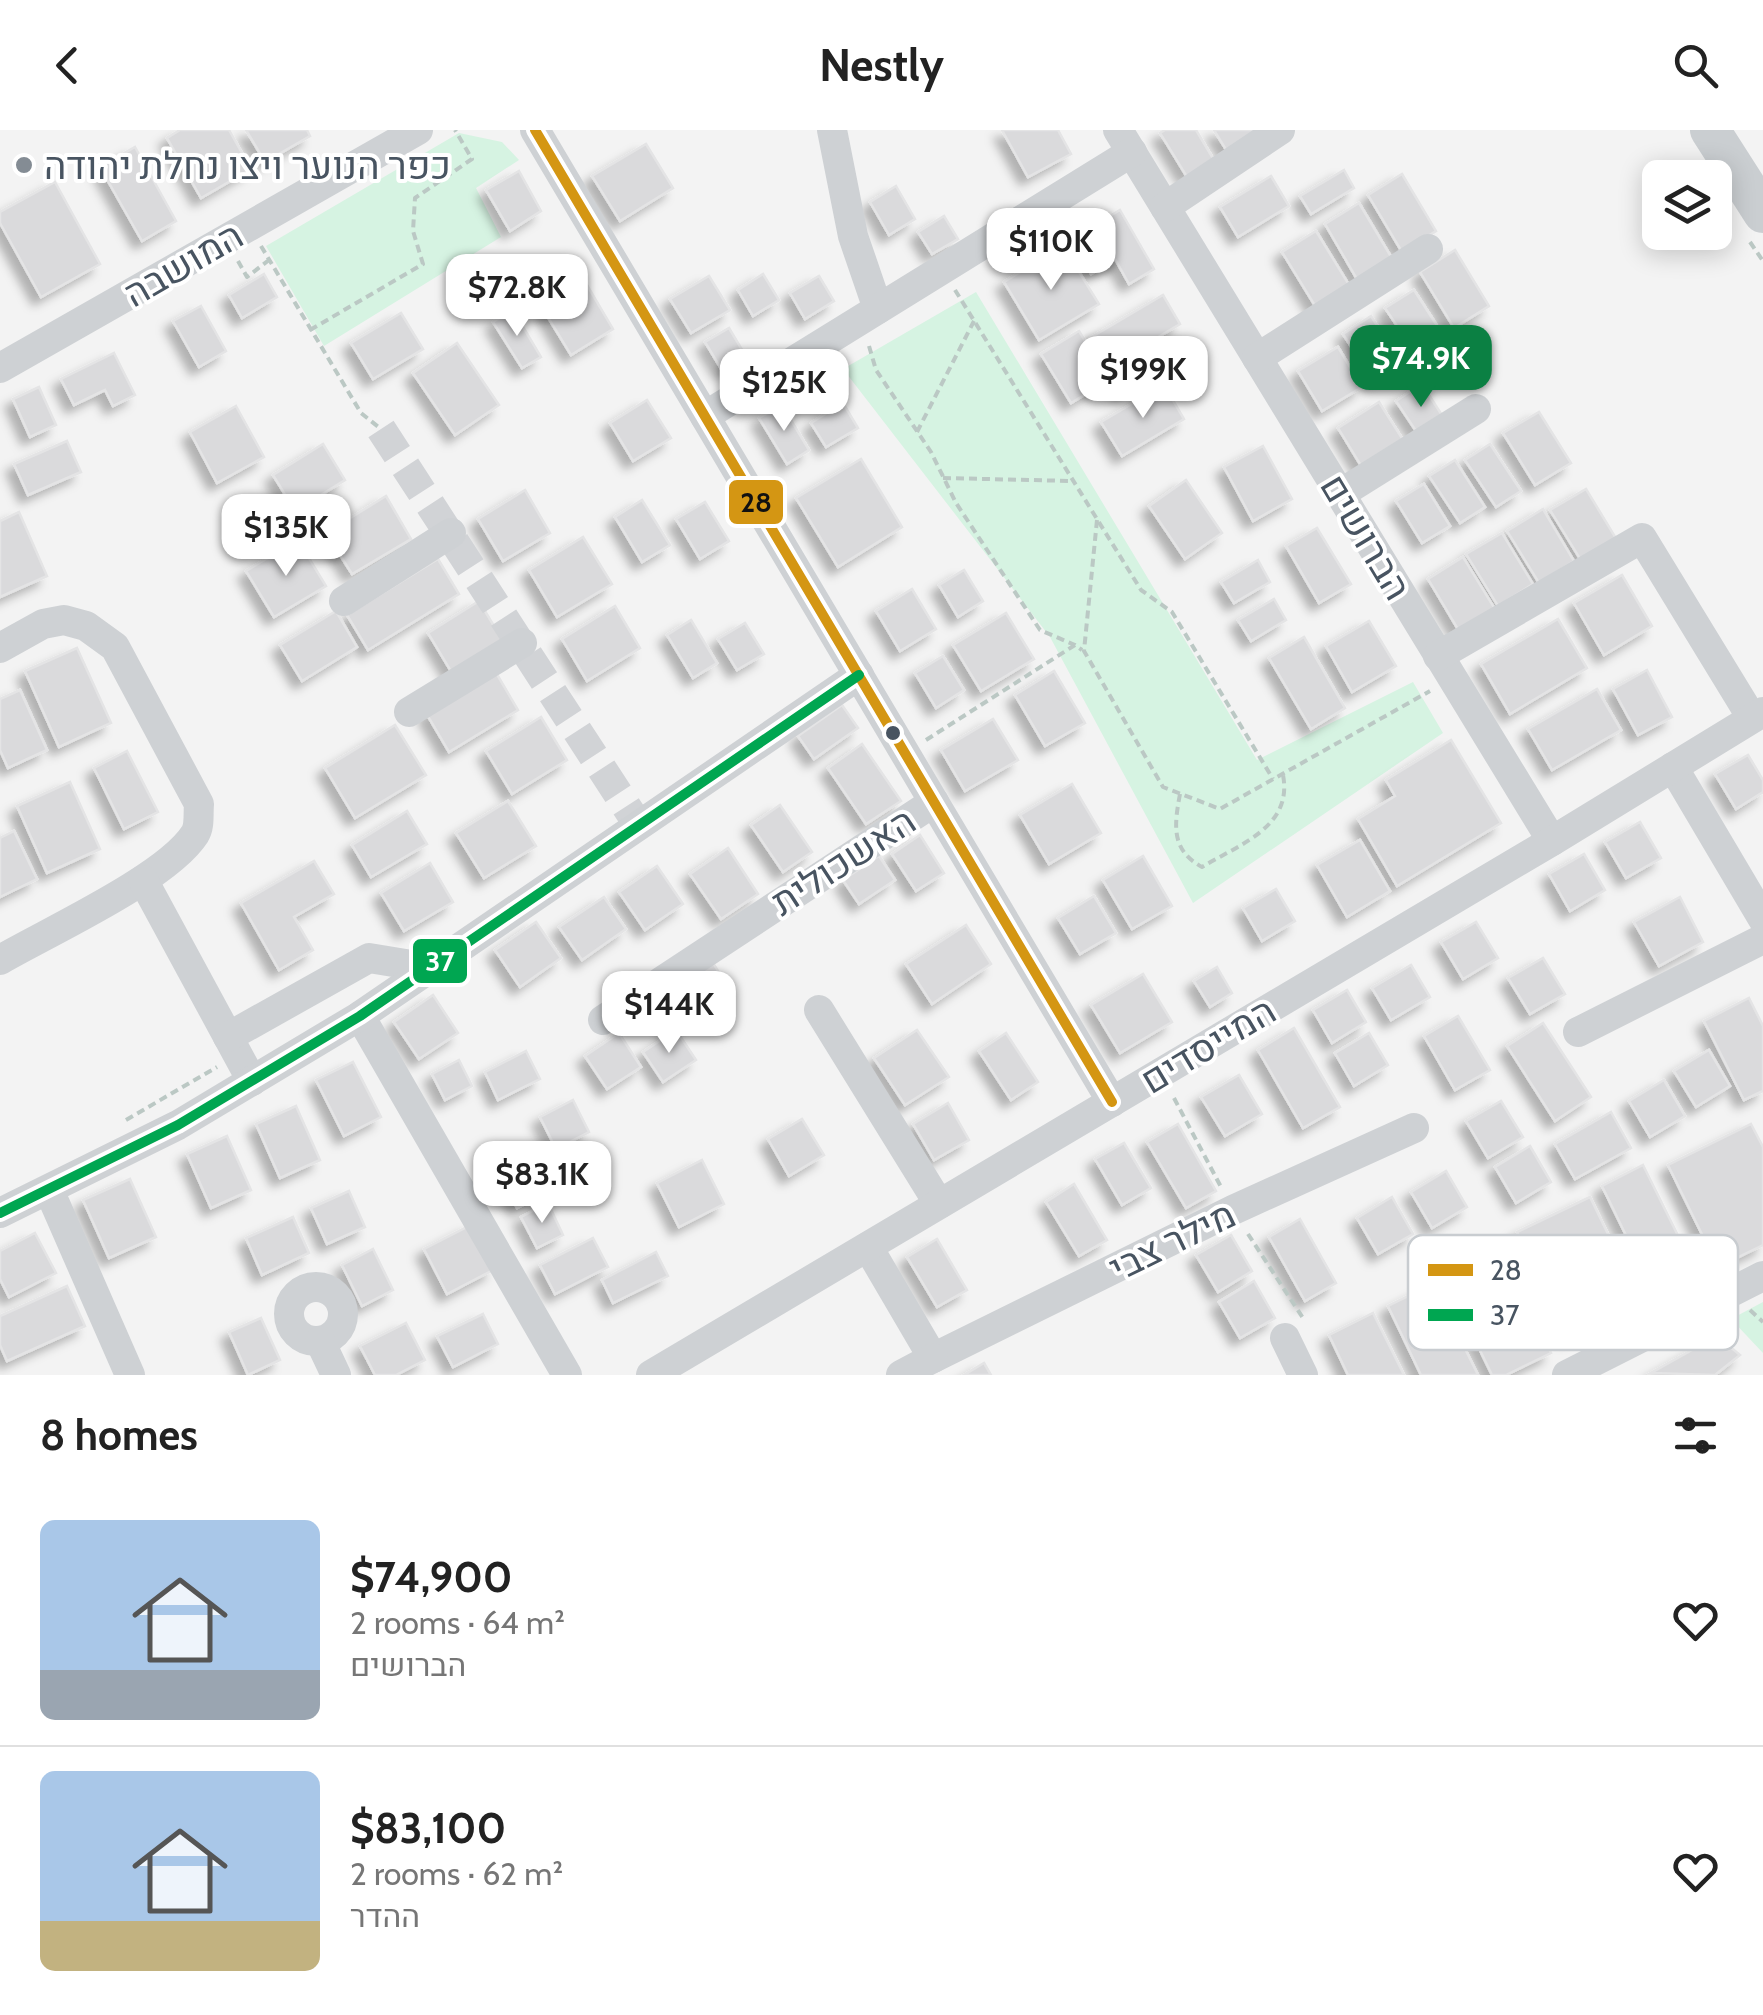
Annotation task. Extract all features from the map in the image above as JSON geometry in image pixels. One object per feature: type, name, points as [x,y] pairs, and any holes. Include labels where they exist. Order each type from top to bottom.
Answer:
[{"type":"main road","points":[[1710,130],[1763,213]]},
{"type":"main road","points":[[1741,130],[1763,165]]},
{"type":"street","name":"המושבה","points":[[0,368],[418,130]]},
{"type":"street","points":[[535,130],[1112,1102]]},
{"type":"street","points":[[832,130],[853,236],[880,308]]},
{"type":"street","points":[[1165,206],[1280,130]]},
{"type":"street","points":[[705,416],[942,269],[1125,141]]},
{"type":"street","name":"הברושים","points":[[1125,141],[1552,841]]},
{"type":"street","points":[[1257,358],[1428,249]]},
{"type":"street","points":[[1340,494],[1476,409]]},
{"type":"street","points":[[344,601],[452,533]]},
{"type":"street","points":[[1445,668],[1642,538],[1758,715]]},
{"type":"street","points":[[0,648],[43,624],[64,620],[86,626],[114,646],[199,804],[198,831],[176,857],[143,880],[0,960]]},
{"type":"street","points":[[409,712],[522,643]]},
{"type":"street","points":[[239,1058],[360,1016],[858,675]]},
{"type":"street","name":"המייסדים","points":[[651,1375],[1758,715]]},
{"type":"street","points":[[1673,767],[1763,919]]},
{"type":"street","name":"האשכולית","points":[[602,1020],[934,802]]},
{"type":"street","points":[[143,880],[239,1058]]},
{"type":"street","points":[[1578,1032],[1763,938]]},
{"type":"street","points":[[0,1212],[178,1125],[239,1058],[369,958],[430,968]]},
{"type":"street","points":[[819,1010],[939,1204]]},
{"type":"street","points":[[360,1016],[567,1375]]},
{"type":"street","name":"מילר צבי","points":[[901,1375],[1233,1210],[1414,1128]]},
{"type":"street","points":[[49,1190],[130,1375]]},
{"type":"street","points":[[868,1247],[933,1358]]},
{"type":"street","points":[[1738,1289],[1763,1276]]},
{"type":"street","points":[[1285,1338],[1303,1375]]},
{"type":"street","points":[[320,1341],[336,1375]]},
{"type":"street","points":[[1584,1372],[1625,1350]]},
{"type":"path","points":[[310,330],[422,264],[413,231],[415,198],[472,159],[455,130]]},
{"type":"path","points":[[238,232],[247,277],[269,260]]},
{"type":"path","points":[[238,232],[269,260],[360,413],[381,429]]},
{"type":"path","points":[[942,269],[1140,590],[1172,612],[1273,780]]},
{"type":"path","points":[[880,308],[876,370],[917,432],[956,503],[1040,630],[1084,652],[1163,787],[1220,809],[1273,780],[1445,668]]},
{"type":"path","points":[[917,432],[974,321]]},
{"type":"path","points":[[943,478],[1073,480]]},
{"type":"path","points":[[1084,652],[1097,520]]},
{"type":"path","points":[[905,753],[1075,645]]},
{"type":"path","points":[[1180,794],[1176,817],[1178,844],[1185,858],[1202,867],[1273,822],[1286,794],[1282,774]]},
{"type":"path","points":[[125,1120],[239,1058]]},
{"type":"green space","points":[[459,133],[502,142],[519,160],[476,188],[501,237],[324,346],[266,246]]},
{"type":"green space","points":[[976,292],[1257,760],[1413,682],[1443,733],[1193,903],[1050,637],[843,369]]},
{"type":"green space","points":[[1763,1302],[1763,1353],[1738,1326],[1738,1315]]},
{"type":"building","points":[[180,130],[229,130],[251,169],[201,198],[167,138]]},
{"type":"building","points":[[246,130],[307,130],[310,136],[265,162]]},
{"type":"building","points":[[1002,130],[1058,130],[1071,154],[1028,177]]},
{"type":"building","points":[[1196,130],[1214,160],[1187,177],[1160,133]]},
{"type":"building","points":[[1214,130],[1256,130],[1231,158]]},
{"type":"building","points":[[646,144],[673,188],[620,221],[592,176]]},
{"type":"building","points":[[135,147],[176,221],[142,241],[100,167]]},
{"type":"building","points":[[1344,170],[1354,188],[1311,214],[1300,196]]},
{"type":"building","points":[[519,171],[541,211],[510,231],[486,190]]},
{"type":"building","points":[[1402,174],[1436,231],[1402,252],[1368,195]]},
{"type":"building","points":[[1271,176],[1289,206],[1238,237],[1220,207]]},
{"type":"building","points":[[55,182],[100,264],[41,297],[0,223],[0,212]]},
{"type":"building","points":[[896,186],[915,219],[889,235],[870,202]]},
{"type":"building","points":[[1359,203],[1393,260],[1358,281],[1325,224]]},
{"type":"building","points":[[1120,210],[1154,269],[1129,284],[1115,259],[1091,274],[1071,239]]},
{"type":"building","points":[[944,216],[958,239],[932,254],[918,232]]},
{"type":"building","points":[[1316,231],[1351,288],[1317,309],[1282,252]]},
{"type":"building","points":[[1063,246],[1099,304],[1039,340],[1004,282]]},
{"type":"building","points":[[1455,250],[1489,306],[1454,328],[1420,272]]},
{"type":"building","points":[[264,274],[277,297],[242,318],[229,295]]},
{"type":"building","points":[[763,274],[779,300],[753,316],[738,290]]},
{"type":"building","points":[[709,276],[730,310],[691,333],[670,299]]},
{"type":"building","points":[[819,276],[834,301],[805,319],[790,293]]},
{"type":"building","points":[[584,280],[613,329],[571,355],[541,306]]},
{"type":"building","points":[[1414,290],[1443,335],[1415,353],[1385,308]]},
{"type":"building","points":[[1163,295],[1180,324],[1130,354],[1145,379],[1122,393],[1090,338]]},
{"type":"building","points":[[201,306],[226,351],[199,367],[173,321]]},
{"type":"building","points":[[513,310],[541,357],[522,368],[493,322]]},
{"type":"building","points":[[401,313],[423,349],[373,379],[351,343]]},
{"type":"building","points":[[1371,316],[1400,361],[1372,379],[1343,334]]},
{"type":"building","points":[[729,328],[747,358],[723,372],[705,342]]},
{"type":"building","points":[[1079,331],[1109,380],[1071,403],[1041,354]]},
{"type":"building","points":[[457,343],[499,405],[455,435],[413,373]]},
{"type":"building","points":[[1338,347],[1362,387],[1322,411],[1298,371]]},
{"type":"building","points":[[114,353],[135,395],[113,406],[105,390],[74,405],[61,379]]},
{"type":"building","points":[[1422,384],[1445,420],[1420,437],[1396,401]]},
{"type":"building","points":[[1164,385],[1184,419],[1122,456],[1101,422]]},
{"type":"building","points":[[39,387],[56,425],[30,437],[13,399]]},
{"type":"building","points":[[647,400],[671,438],[633,461],[610,423]]},
{"type":"building","points":[[1379,402],[1405,443],[1363,469],[1338,428]]},
{"type":"building","points":[[843,403],[858,428],[826,447],[811,423]]},
{"type":"building","points":[[782,405],[809,450],[787,464],[759,418]]},
{"type":"building","points":[[236,406],[264,457],[217,483],[190,432]]},
{"type":"building","points":[[1539,412],[1571,463],[1535,485],[1503,433]]},
{"type":"building","points":[[67,441],[81,472],[28,495],[14,464]]},
{"type":"building","points":[[323,444],[345,480],[295,511],[273,475]]},
{"type":"building","points":[[1490,444],[1521,491],[1496,507],[1465,460]]},
{"type":"building","points":[[1263,446],[1292,499],[1253,521],[1224,467]]},
{"type":"building","points":[[861,459],[902,527],[838,567],[796,498]]},
{"type":"building","points":[[1455,460],[1485,507],[1460,523],[1429,476]]},
{"type":"building","points":[[1186,480],[1222,533],[1185,559],[1149,506]]},
{"type":"building","points":[[1424,484],[1450,526],[1422,543],[1396,501]]},
{"type":"building","points":[[1586,489],[1617,540],[1582,562],[1550,510]]},
{"type":"building","points":[[525,490],[550,533],[503,561],[478,519]]},
{"type":"building","points":[[386,496],[411,539],[352,574],[326,533]]},
{"type":"building","points":[[642,500],[670,545],[642,562],[615,517]]},
{"type":"building","points":[[705,502],[729,541],[700,559],[676,519]]},
{"type":"building","points":[[1543,509],[1574,561],[1539,583],[1507,531]]},
{"type":"building","points":[[19,512],[47,576],[0,597],[0,521]]},
{"type":"building","points":[[1317,528],[1351,584],[1319,603],[1286,546]]},
{"type":"building","points":[[1502,533],[1533,584],[1498,606],[1466,554]]},
{"type":"building","points":[[583,537],[612,584],[557,617],[529,570]]},
{"type":"building","points":[[298,540],[326,586],[274,617],[246,571]]},
{"type":"building","points":[[1463,557],[1495,609],[1459,631],[1428,579]]},
{"type":"building","points":[[438,559],[459,594],[368,650],[347,615]]},
{"type":"building","points":[[1258,560],[1270,582],[1234,603],[1221,582]]},
{"type":"building","points":[[964,570],[983,601],[958,617],[939,585]]},
{"type":"building","points":[[1622,575],[1652,626],[1604,655],[1574,603]]},
{"type":"building","points":[[912,589],[936,629],[900,651],[876,611]]},
{"type":"building","points":[[1274,599],[1286,620],[1251,641],[1238,620]]},
{"type":"building","points":[[479,601],[506,646],[455,678],[428,633]]},
{"type":"building","points":[[615,606],[640,648],[587,681],[562,639]]},
{"type":"building","points":[[336,611],[357,647],[302,681],[280,645]]},
{"type":"building","points":[[1006,613],[1034,659],[981,691],[953,645]]},
{"type":"building","points":[[1558,619],[1587,668],[1510,714],[1481,664]]},
{"type":"building","points":[[691,620],[717,663],[693,678],[667,635]]},
{"type":"building","points":[[1369,621],[1396,666],[1352,692],[1326,646]]},
{"type":"building","points":[[745,623],[764,654],[737,670],[718,639]]},
{"type":"building","points":[[1304,637],[1345,708],[1311,729],[1269,658]]},
{"type":"building","points":[[77,648],[111,723],[59,747],[25,671]]},
{"type":"building","points":[[943,656],[964,690],[936,708],[915,673]]},
{"type":"building","points":[[1647,670],[1672,717],[1638,735],[1613,689]]},
{"type":"building","points":[[495,671],[518,710],[449,752],[426,713]]},
{"type":"building","points":[[1054,671],[1085,723],[1045,746],[1015,695]]},
{"type":"building","points":[[1597,689],[1621,730],[1552,770],[1528,729]]},
{"type":"building","points":[[20,690],[47,750],[8,768],[0,750],[0,699]]},
{"type":"building","points":[[842,705],[858,728],[814,759],[798,736]]},
{"type":"building","points":[[541,717],[567,760],[512,794],[486,751]]},
{"type":"building","points":[[993,719],[1018,760],[965,791],[941,750]]},
{"type":"building","points":[[395,725],[426,775],[355,818],[325,768]]},
{"type":"building","points":[[1451,740],[1501,823],[1397,886],[1358,819],[1395,796],[1386,780]]},
{"type":"building","points":[[862,744],[901,801],[866,824],[828,768]]},
{"type":"building","points":[[127,751],[158,812],[124,829],[94,768]]},
{"type":"building","points":[[1748,755],[1763,780],[1763,792],[1736,809],[1715,774]]},
{"type":"building","points":[[70,782],[100,849],[47,873],[17,806]]},
{"type":"building","points":[[1072,784],[1101,833],[1049,864],[1020,815]]},
{"type":"building","points":[[508,801],[536,846],[484,878],[456,833]]},
{"type":"building","points":[[780,805],[812,852],[783,872],[751,825]]},
{"type":"building","points":[[407,811],[427,844],[371,877],[352,845]]},
{"type":"building","points":[[1640,822],[1661,858],[1626,878],[1605,842]]},
{"type":"building","points":[[14,831],[37,879],[0,897],[0,838]]},
{"type":"building","points":[[920,835],[944,873],[916,891],[892,854]]},
{"type":"building","points":[[1360,840],[1390,891],[1347,917],[1317,865]]},
{"type":"building","points":[[728,848],[758,894],[721,919],[690,874]]},
{"type":"building","points":[[1584,854],[1605,890],[1570,911],[1549,874]]},
{"type":"building","points":[[879,856],[895,880],[859,904],[843,880]]},
{"type":"building","points":[[1143,856],[1172,906],[1132,929],[1103,880]]},
{"type":"building","points":[[314,861],[334,894],[294,917],[313,950],[279,970],[241,903]]},
{"type":"building","points":[[430,863],[453,902],[404,931],[381,893]]},
{"type":"building","points":[[657,866],[683,904],[645,930],[619,892]]},
{"type":"building","points":[[1276,889],[1295,921],[1262,941],[1243,908]]},
{"type":"building","points":[[1094,896],[1116,933],[1080,954],[1058,918]]},
{"type":"building","points":[[604,897],[626,929],[582,960],[559,927]]},
{"type":"building","points":[[1680,897],[1703,942],[1659,966],[1634,922]]},
{"type":"building","points":[[536,922],[561,958],[520,987],[495,950]]},
{"type":"building","points":[[1476,922],[1498,958],[1463,979],[1441,942]]},
{"type":"building","points":[[966,925],[991,964],[932,1004],[906,964]]},
{"type":"building","points":[[1543,958],[1565,994],[1530,1014],[1508,978]]},
{"type":"building","points":[[713,963],[734,996],[700,1018],[678,986]]},
{"type":"building","points":[[1411,965],[1430,997],[1391,1020],[1372,988]]},
{"type":"building","points":[[1217,967],[1232,993],[1210,1007],[1194,981]]},
{"type":"building","points":[[1143,974],[1172,1022],[1120,1053],[1091,1005]]},
{"type":"building","points":[[1347,990],[1366,1022],[1332,1043],[1313,1010]]},
{"type":"building","points":[[433,995],[458,1033],[419,1059],[394,1022]]},
{"type":"building","points":[[1749,998],[1763,1026],[1763,1091],[1744,1100],[1704,1021]]},
{"type":"building","points":[[1458,1016],[1490,1070],[1455,1090],[1424,1036]]},
{"type":"building","points":[[1543,1023],[1591,1097],[1555,1121],[1507,1046]]},
{"type":"building","points":[[1294,1028],[1340,1107],[1303,1128],[1258,1050]]},
{"type":"building","points":[[676,1030],[696,1060],[663,1082],[643,1052]]},
{"type":"building","points":[[917,1030],[949,1077],[905,1105],[874,1058]]},
{"type":"building","points":[[619,1033],[641,1067],[607,1089],[585,1056]]},
{"type":"building","points":[[1006,1033],[1038,1082],[1011,1100],[979,1051]]},
{"type":"building","points":[[1369,1033],[1388,1065],[1354,1086],[1335,1053]]},
{"type":"building","points":[[1709,1050],[1730,1086],[1696,1107],[1674,1071]]},
{"type":"building","points":[[526,1051],[540,1079],[498,1100],[485,1072]]},
{"type":"building","points":[[459,1060],[472,1086],[445,1100],[432,1074]]},
{"type":"building","points":[[353,1062],[381,1117],[344,1136],[316,1080]]},
{"type":"building","points":[[1239,1075],[1262,1114],[1225,1136],[1201,1097]]},
{"type":"building","points":[[1664,1080],[1685,1116],[1650,1137],[1629,1101]]},
{"type":"building","points":[[573,1100],[589,1132],[556,1149],[540,1117]]},
{"type":"building","points":[[1501,1101],[1523,1137],[1488,1158],[1466,1121]]},
{"type":"building","points":[[948,1103],[969,1140],[934,1160],[913,1124]]},
{"type":"building","points":[[296,1106],[320,1160],[280,1178],[256,1124]]},
{"type":"building","points":[[1611,1112],[1631,1148],[1575,1179],[1555,1144]]},
{"type":"building","points":[[802,1119],[824,1155],[789,1176],[768,1139]]},
{"type":"building","points":[[1178,1124],[1216,1191],[1186,1208],[1147,1142]]},
{"type":"building","points":[[1751,1124],[1763,1147],[1763,1245],[1738,1257],[1738,1235],[1702,1235],[1668,1165]]},
{"type":"building","points":[[227,1136],[251,1190],[211,1208],[187,1154]]},
{"type":"building","points":[[1124,1143],[1151,1188],[1122,1205],[1095,1159]]},
{"type":"building","points":[[1530,1146],[1551,1182],[1516,1203],[1495,1167]]},
{"type":"building","points":[[702,1160],[724,1204],[679,1227],[657,1183]]},
{"type":"building","points":[[527,1164],[543,1195],[517,1208],[501,1177]]},
{"type":"building","points":[[1643,1165],[1678,1235],[1626,1235],[1602,1186]]},
{"type":"building","points":[[1446,1171],[1467,1207],[1432,1228],[1411,1192]]},
{"type":"building","points":[[130,1179],[156,1237],[109,1258],[83,1200]]},
{"type":"building","points":[[1074,1184],[1107,1240],[1079,1256],[1046,1202]]},
{"type":"building","points":[[349,1191],[365,1227],[327,1244],[311,1208]]},
{"type":"building","points":[[1392,1197],[1413,1234],[1378,1254],[1357,1218]]},
{"type":"building","points":[[1590,1197],[1608,1235],[1518,1235],[1517,1232]]},
{"type":"building","points":[[548,1203],[563,1235],[537,1248],[521,1217]]},
{"type":"building","points":[[293,1217],[309,1253],[262,1275],[246,1238]]},
{"type":"building","points":[[1300,1219],[1336,1283],[1305,1301],[1269,1237]]},
{"type":"building","points":[[471,1225],[493,1270],[447,1294],[424,1249]]},
{"type":"building","points":[[35,1233],[56,1273],[9,1297],[0,1279],[0,1251]]},
{"type":"building","points":[[1231,1235],[1252,1271],[1218,1292],[1196,1255]]},
{"type":"building","points":[[593,1238],[608,1267],[555,1294],[540,1265]]},
{"type":"building","points":[[937,1239],[967,1290],[937,1307],[907,1257]]},
{"type":"building","points":[[373,1249],[393,1290],[362,1306],[342,1265]]},
{"type":"building","points":[[656,1252],[668,1276],[613,1303],[602,1280]]},
{"type":"building","points":[[1254,1281],[1275,1318],[1240,1338],[1219,1302]]},
{"type":"building","points":[[67,1286],[85,1326],[7,1361],[0,1345],[0,1316]]},
{"type":"building","points":[[1408,1296],[1408,1348],[1388,1306]]},
{"type":"building","points":[[1373,1313],[1404,1375],[1348,1375],[1329,1335]]},
{"type":"building","points":[[483,1314],[498,1344],[453,1367],[437,1336]]},
{"type":"building","points":[[261,1318],[280,1360],[248,1375],[229,1332]]},
{"type":"building","points":[[406,1323],[425,1360],[396,1375],[375,1375],[360,1346]]},
{"type":"building","points":[[1409,1350],[1466,1350],[1478,1375],[1421,1375]]},
{"type":"building","points":[[1480,1350],[1551,1353],[1506,1375],[1492,1375]]},
{"type":"building","points":[[1692,1350],[1734,1350],[1740,1355],[1715,1375],[1651,1373]]},
{"type":"building","points":[[984,1363],[991,1375],[964,1375]]},
{"type":"tunnel","points":[[381,429],[639,826]]},
{"type":"transit line","name":"28","points":[[535,130],[1112,1102]]},
{"type":"transit line","name":"37","points":[[0,1213],[178,1125],[360,1016],[859,675]]},
{"type":"place","name":"כפר הנוער ויצו נחלת יהודה","points":[[24,165]]}]
